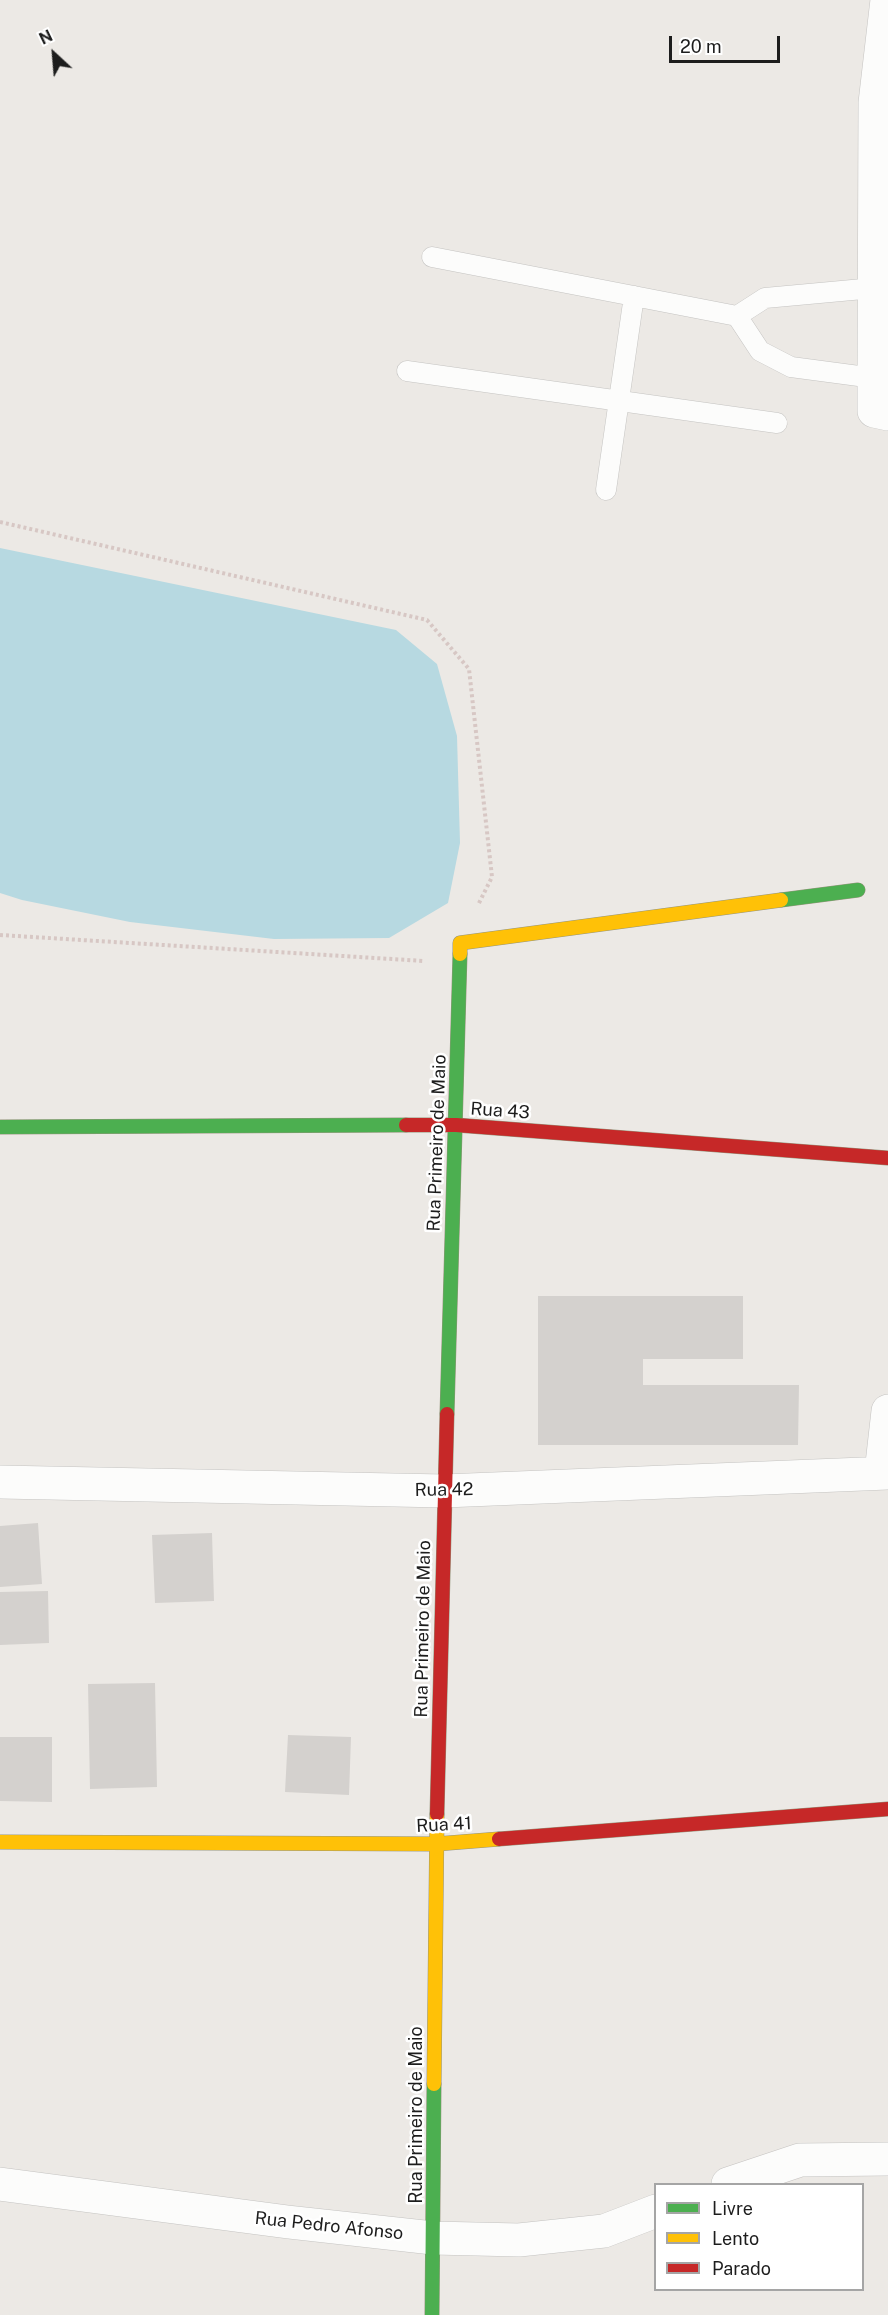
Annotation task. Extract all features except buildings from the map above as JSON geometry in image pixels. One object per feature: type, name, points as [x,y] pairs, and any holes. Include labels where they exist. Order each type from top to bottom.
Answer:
[{"type":"street","points":[[881,413],[874,378],[874,288],[887,0]]},
{"type":"street","points":[[460,943],[858,890]]},
{"type":"street","name":"Rua Primeiro de Maio","points":[[432,2315],[436,1844],[460,943]]},
{"type":"street","name":"Rua 43","points":[[0,1127],[456,1125],[888,1158]]},
{"type":"street","points":[[884,1473],[888,1411]]},
{"type":"street","name":"Rua 42","points":[[0,1482],[444,1491],[884,1473]]},
{"type":"street","name":"Rua 41","points":[[0,1842],[436,1844],[888,1809]]},
{"type":"street","points":[[731,2183],[800,2160],[888,2159]]},
{"type":"street","name":"Rua Pedro Afonso","points":[[0,2184],[288,2222],[433,2238],[519,2240],[604,2231],[654,2212]]},
{"type":"lane","points":[[432,257],[737,316],[765,298],[874,288]]},
{"type":"lane","points":[[606,490],[621,400],[634,296]]},
{"type":"lane","points":[[737,316],[759,351],[791,367],[874,378]]},
{"type":"lane","points":[[407,371],[777,423]]},
{"type":"path","points":[[0,522],[427,620],[469,669],[492,877],[460,943],[429,962],[0,934]]},
{"type":"water","points":[[0,548],[396,630],[437,664],[457,736],[460,843],[448,903],[389,938],[274,939],[130,922],[22,900],[0,893]]},
{"type":"traffic: fast","points":[[781,900],[858,890]]},
{"type":"traffic: fast","points":[[447,1414],[460,954]]},
{"type":"traffic: fast","points":[[0,1127],[406,1125]]},
{"type":"traffic: fast","points":[[432,2315],[434,2084]]},
{"type":"traffic: slow","points":[[460,954],[460,943],[781,900]]},
{"type":"traffic: slow","points":[[434,2084],[437,1814]]},
{"type":"traffic: slow","points":[[0,1842],[436,1844],[499,1839]]},
{"type":"traffic: jam","points":[[406,1125],[456,1125],[888,1158]]},
{"type":"traffic: jam","points":[[437,1814],[447,1414]]},
{"type":"traffic: jam","points":[[499,1839],[888,1809]]}]
